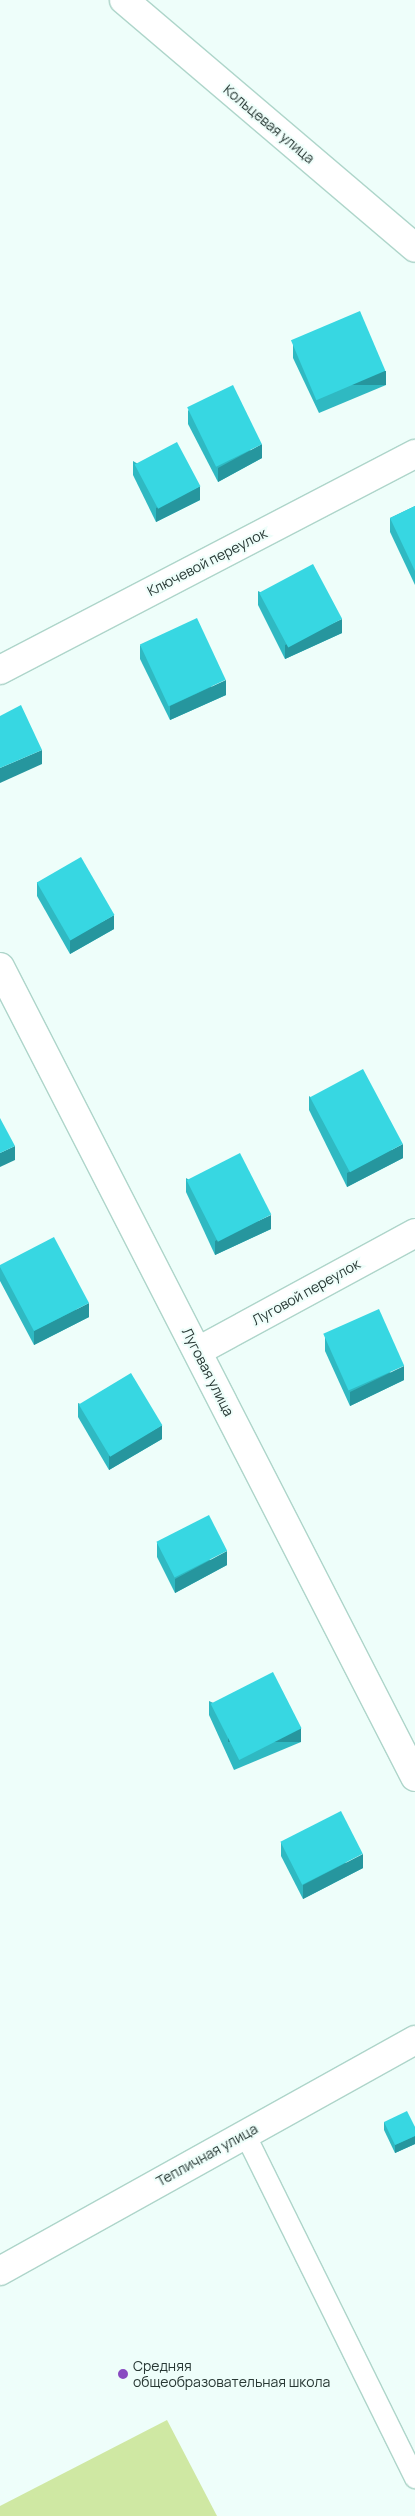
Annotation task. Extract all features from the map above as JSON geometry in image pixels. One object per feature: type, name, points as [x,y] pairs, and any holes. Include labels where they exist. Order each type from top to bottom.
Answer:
[{"type":"street","name":"Кольцевая улица","points":[[124,0],[415,248]]},
{"type":"street","name":"Ключевой переулок","points":[[0,670],[415,454]]},
{"type":"street","name":"Луговая улица","points":[[0,967],[415,1777]]},
{"type":"street","name":"Луговой переулок","points":[[198,1351],[415,1233]]},
{"type":"street","name":"Тепличная улица","points":[[0,2270],[415,2040]]},
{"type":"lane","points":[[245,2134],[415,2478]]},
{"type":"green space","points":[[167,2420],[217,2516],[0,2516],[0,2506]]},
{"type":"building","points":[[360,311],[385,371],[316,400],[291,340]]},
{"type":"building","points":[[233,385],[262,444],[216,467],[187,407]]},
{"type":"building","points":[[177,442],[200,486],[158,509],[135,465]]},
{"type":"building","points":[[415,506],[415,571],[390,518]]},
{"type":"building","points":[[313,564],[342,619],[288,647],[259,593]]},
{"type":"building","points":[[197,618],[226,680],[169,706],[140,645]]},
{"type":"building","points":[[21,705],[42,750],[0,768],[0,716]]},
{"type":"building","points":[[81,857],[114,915],[70,941],[37,883]]},
{"type":"building","points":[[363,1069],[403,1144],[350,1172],[310,1097]]},
{"type":"building","points":[[0,1118],[15,1146],[0,1153]]},
{"type":"building","points":[[240,1153],[271,1214],[218,1242],[187,1180]]},
{"type":"building","points":[[54,1237],[89,1303],[34,1331],[0,1265]]},
{"type":"building","points":[[379,1309],[404,1366],[348,1390],[323,1334]]},
{"type":"building","points":[[131,1373],[162,1425],[110,1457],[79,1404]]},
{"type":"building","points":[[209,1515],[227,1551],[175,1577],[156,1542]]},
{"type":"building","points":[[273,1672],[302,1728],[239,1760],[211,1704]]},
{"type":"building","points":[[341,1811],[363,1854],[302,1885],[280,1842]]},
{"type":"building","points":[[407,2111],[415,2127],[415,2136],[395,2145],[384,2122]]},
{"type":"place","name":"Средняя общеобразовательная школа","points":[[123,2374]]}]
